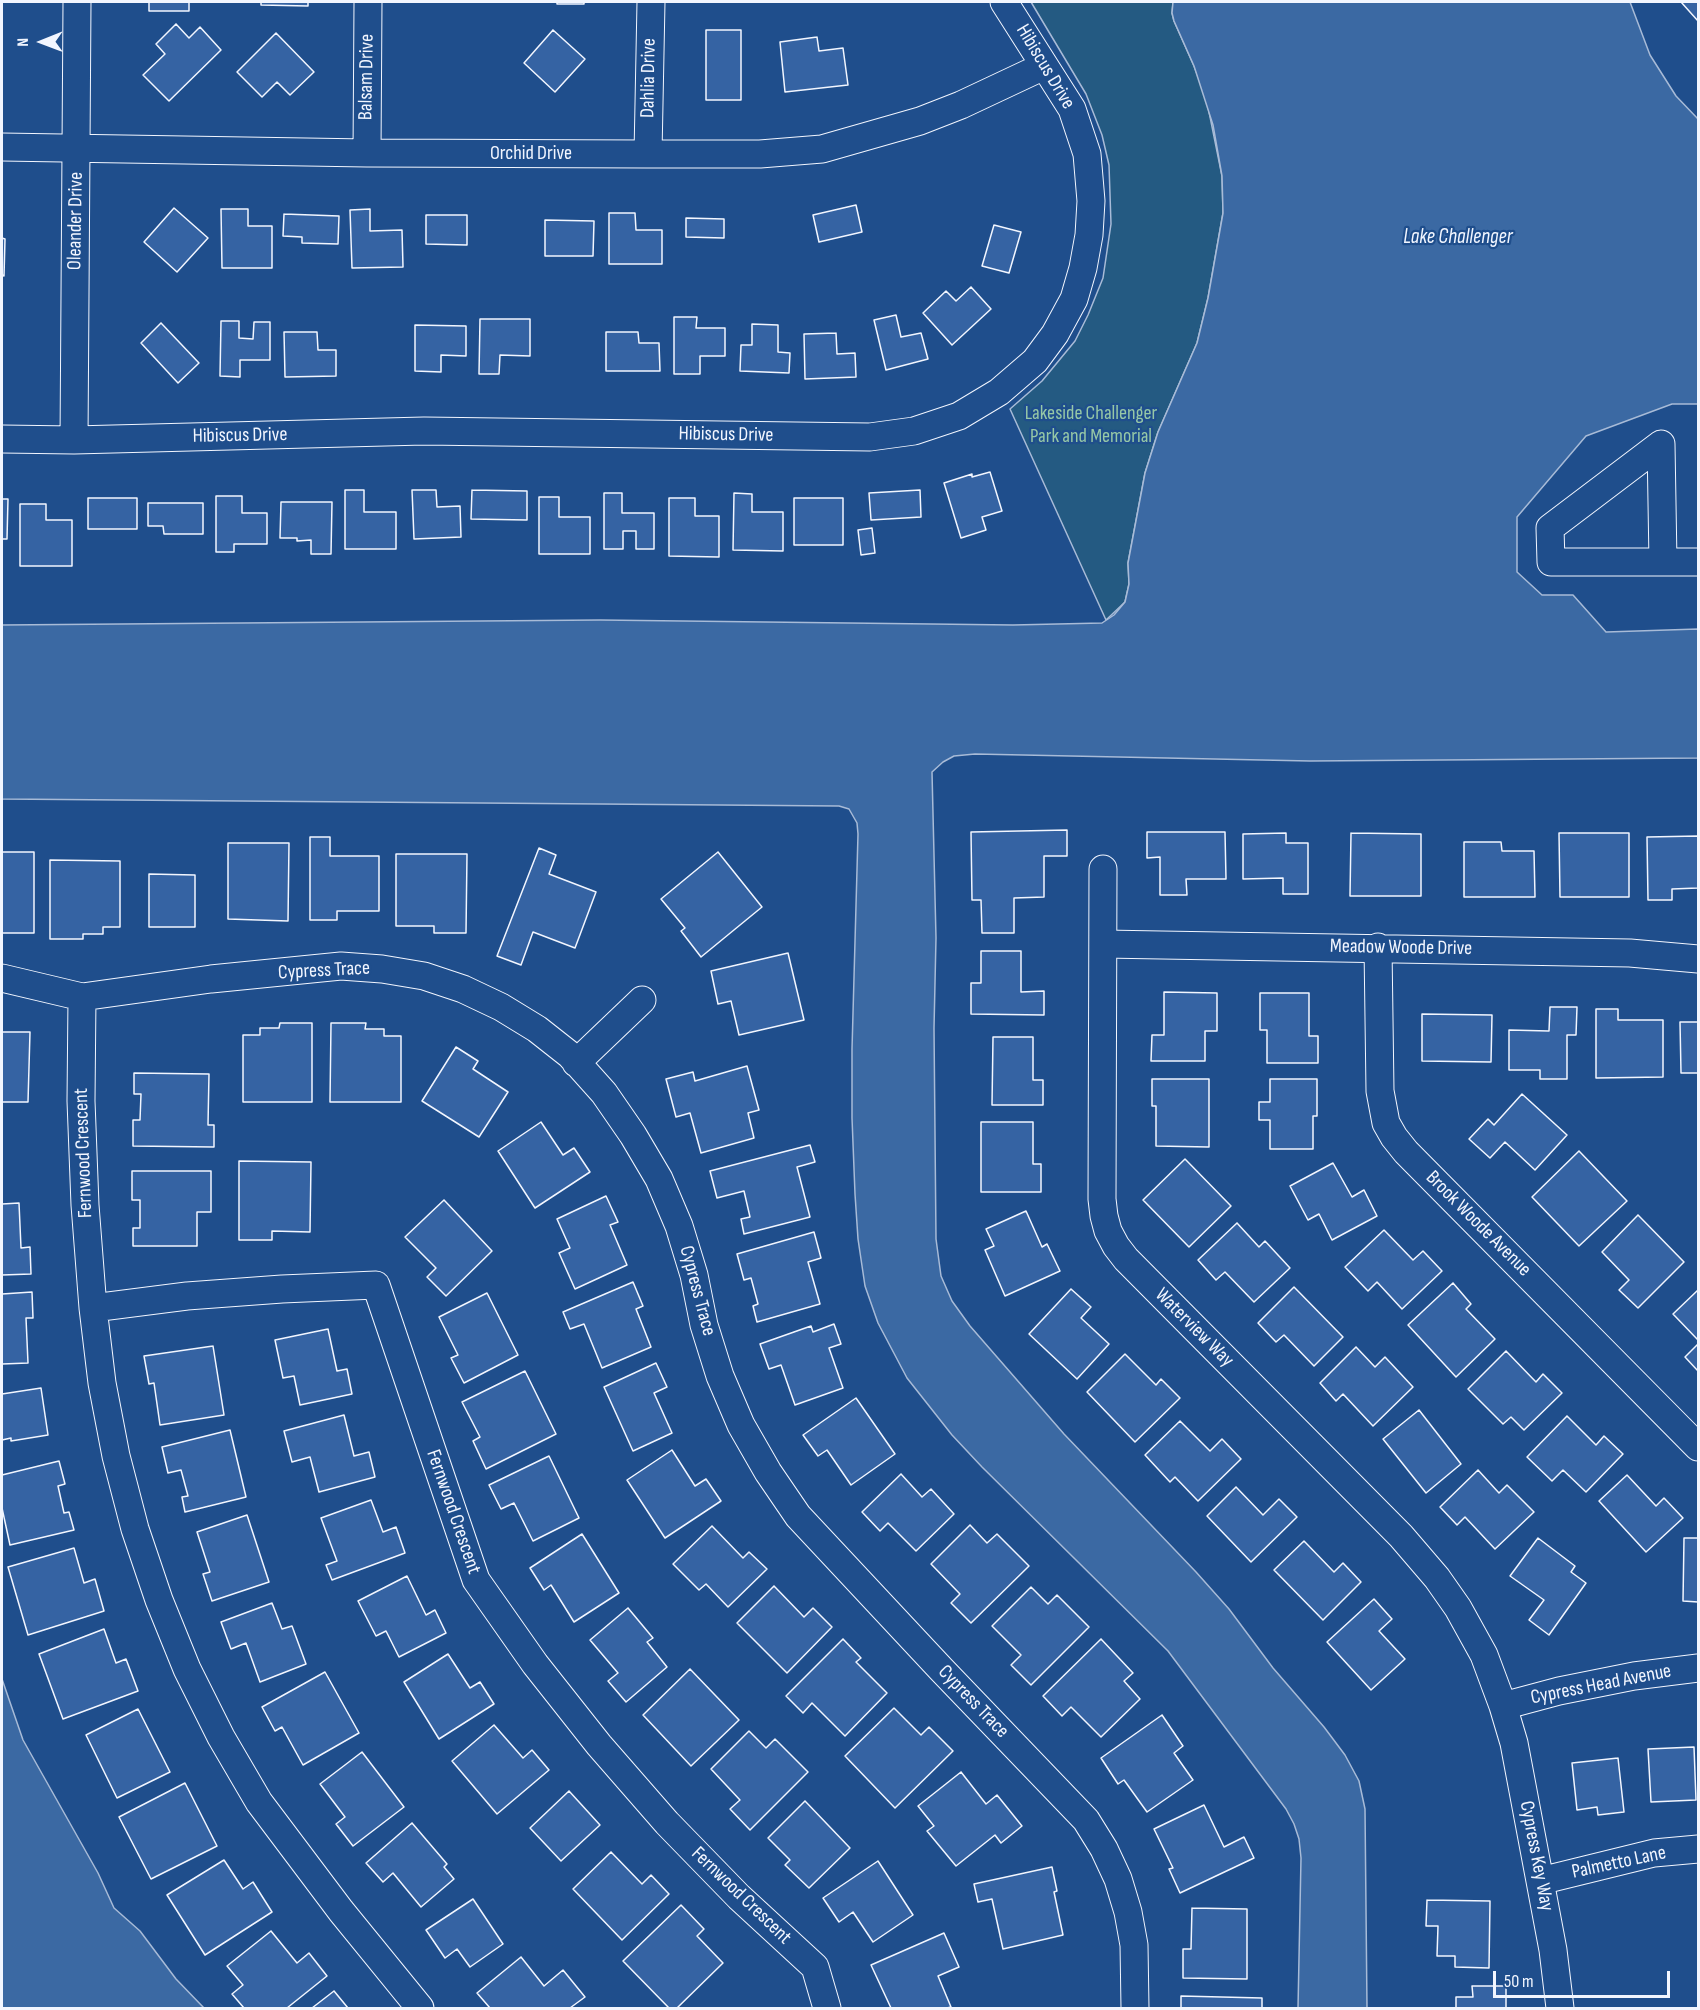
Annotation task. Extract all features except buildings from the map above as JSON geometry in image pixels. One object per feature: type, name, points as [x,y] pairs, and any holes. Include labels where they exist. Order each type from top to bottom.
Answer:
[{"type":"street","name":"Oleander Drive","points":[[74,440],[77,2]]},
{"type":"street","name":"Balsam Drive","points":[[367,153],[368,2]]},
{"type":"street","name":"Dahlia Drive","points":[[648,154],[651,2]]},
{"type":"street","name":"Hibiscus Drive","points":[[2,439],[74,440],[424,431],[870,437],[914,431],[959,417],[999,392],[1035,361],[1055,333],[1074,299],[1089,235],[1091,201],[1087,154],[1072,109],[1004,2]]},
{"type":"street","name":"Orchid Drive","points":[[2,147],[367,153],[760,154],[822,149],[930,117],[1044,66]]},
{"type":"street","points":[[1663,562],[1661,444],[1550,528],[1551,562],[1663,562],[1698,562]]},
{"type":"street","name":"Waterview Way","points":[[1103,869],[1102,1200],[1106,1224],[1116,1246],[1134,1267],[1401,1536],[1437,1578],[1458,1608],[1484,1655],[1503,1706]]},
{"type":"street","name":"Meadow Woode Drive","points":[[1103,944],[1630,953],[1698,959]]},
{"type":"street","name":"Brook Woode Avenue","points":[[1378,947],[1380,1091],[1386,1123],[1394,1137],[1414,1160],[1698,1447]]},
{"type":"street","name":"Cypress Trace","points":[[2,978],[82,997],[211,979],[329,967],[382,969],[434,979],[464,989],[501,1006],[537,1029],[576,1063],[604,1093],[633,1135],[659,1179],[679,1226],[694,1275],[704,1325],[720,1376],[741,1425],[768,1472],[798,1516],[1086,1820],[1104,1849],[1118,1880],[1128,1912],[1134,1945],[1135,2008]]},
{"type":"street","name":"Fernwood Crescent","points":[[82,997],[83,1158],[93,1308],[102,1383],[114,1446],[135,1529],[159,1600],[187,1670],[221,1737],[259,1802],[341,1911],[420,2008]]},
{"type":"street","points":[[576,1063],[642,1000]]},
{"type":"street","name":"Fernwood Crescent","points":[[93,1308],[199,1295],[376,1285],[476,1580],[535,1664],[606,1754],[667,1823],[731,1889],[816,1967],[827,2008]]},
{"type":"street","name":"Cypress Head Avenue","points":[[1503,1706],[1559,1691],[1634,1676],[1698,1668]]},
{"type":"street","name":"Cypress Key Way","points":[[1503,1706],[1514,1743],[1553,1950],[1560,2008]]},
{"type":"street","name":"Palmetto Lane","points":[[1540,1881],[1654,1853],[1698,1849]]},
{"type":"green space","name":"Lakeside Challenger Park and Memorial","points":[[1031,2],[1173,2],[1174,21],[1206,97],[1222,176],[1223,213],[1208,298],[1197,343],[1158,432],[1145,473],[1128,563],[1129,584],[1125,602],[1106,620],[1010,409],[1042,381],[1075,341],[1103,278],[1111,224],[1109,165],[1102,135],[1086,94]]},
{"type":"water","name":"Lake Challenger","points":[[1173,2],[1630,2],[1650,55],[1676,96],[1698,119],[1698,404],[1672,404],[1586,436],[1517,517],[1517,572],[1542,595],[1573,595],[1606,632],[1698,629],[1698,758],[1310,761],[975,754],[954,756],[932,772],[936,938],[934,1028],[936,1239],[941,1276],[952,1301],[970,1326],[1064,1434],[1229,1609],[1273,1668],[1345,1755],[1359,1781],[1365,1809],[1367,2008],[1298,2008],[1301,1858],[1299,1839],[1286,1809],[1168,1651],[952,1435],[907,1378],[878,1323],[865,1286],[858,1239],[855,1194],[852,1049],[858,834],[857,823],[849,809],[839,806],[2,799],[2,625],[600,620],[1013,625],[1102,623],[1114,615],[1125,602],[1129,584],[1128,563],[1145,473],[1158,432],[1197,343],[1208,298],[1223,213],[1222,176],[1213,125],[1194,66],[1174,21]]},
{"type":"water","points":[[2,1679],[23,1740],[98,1873],[114,1908],[140,1931],[176,1979],[204,2008],[2,2008]]}]
